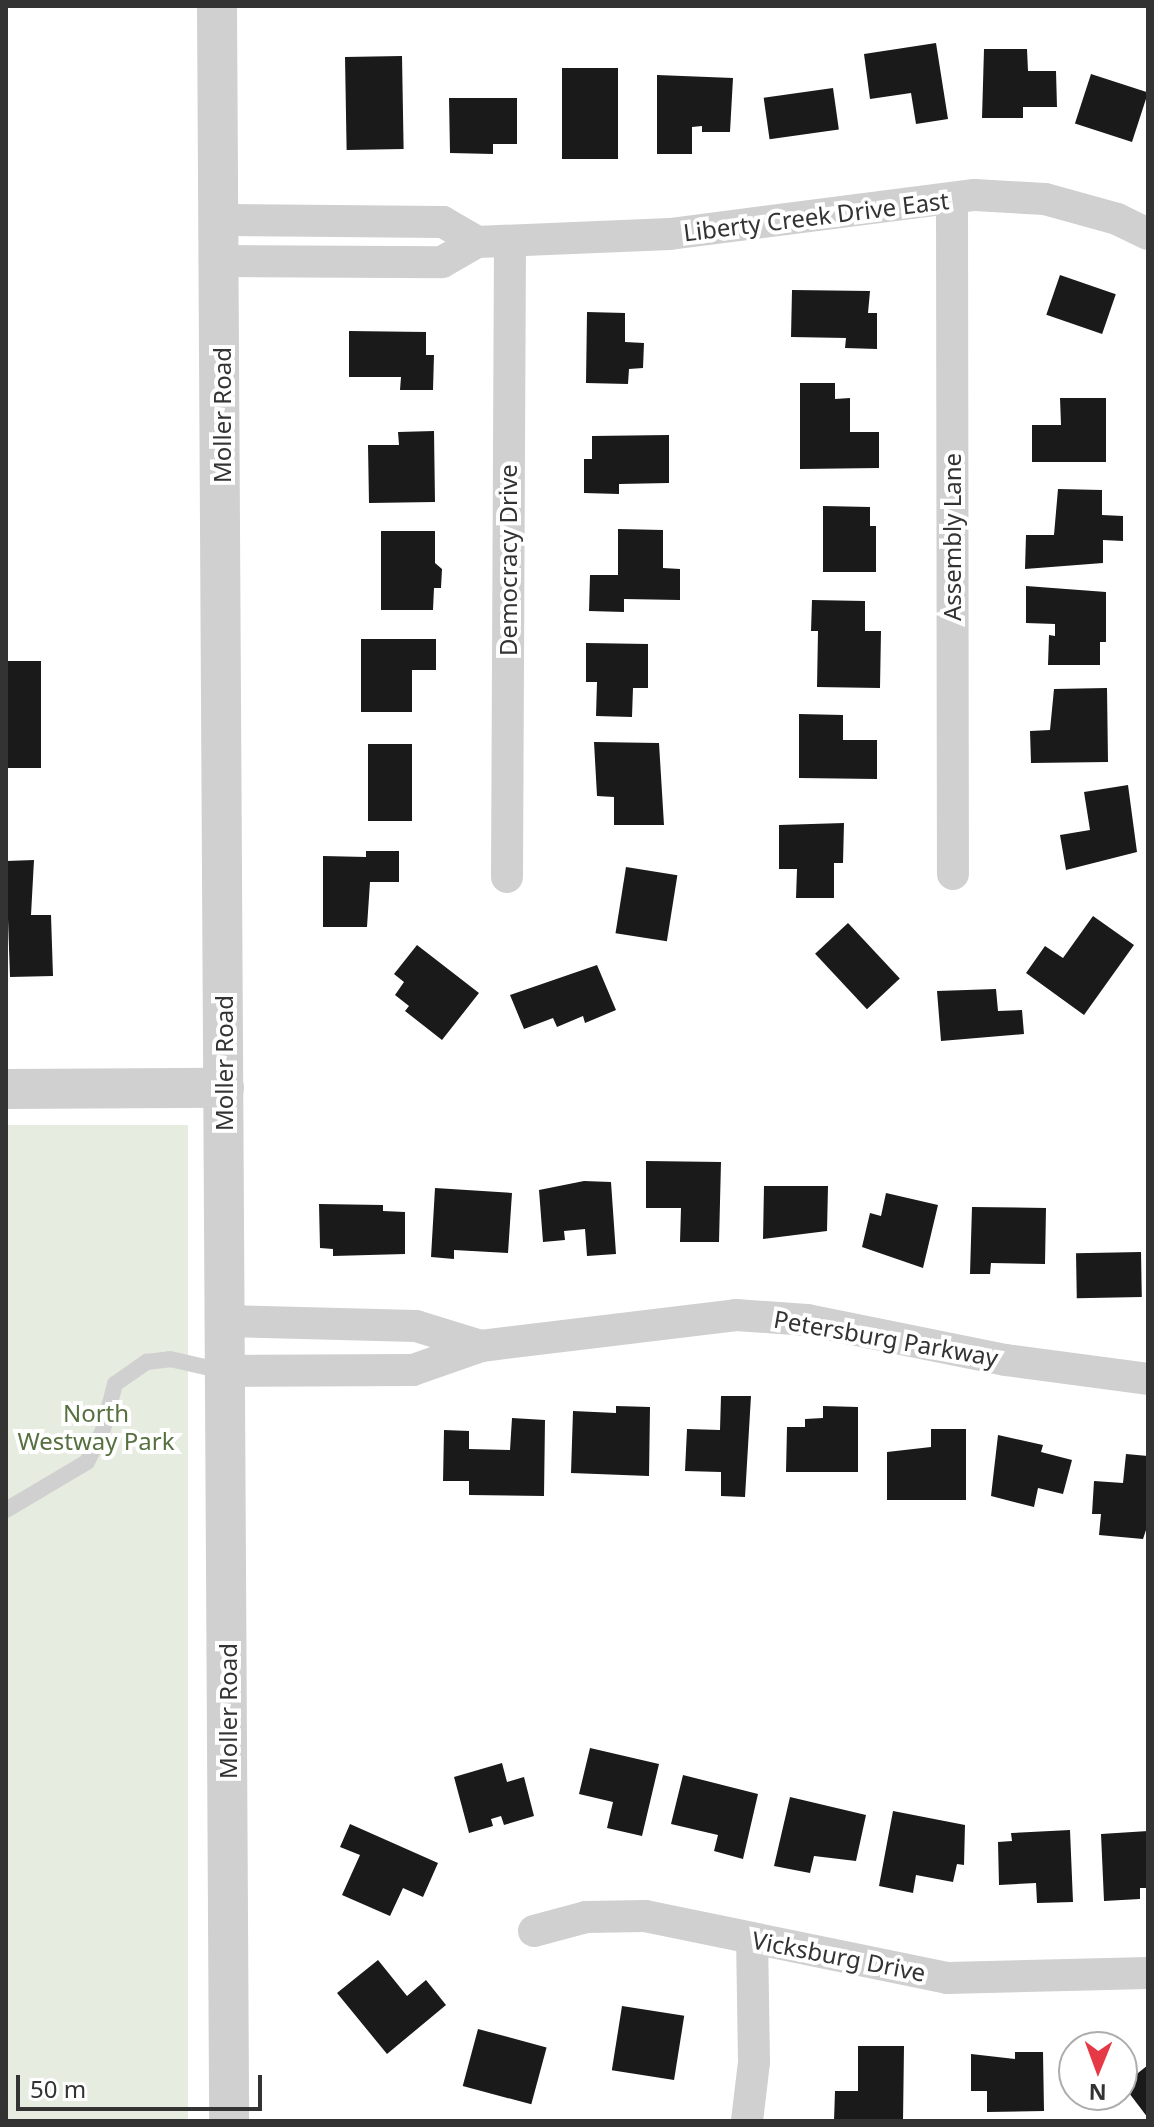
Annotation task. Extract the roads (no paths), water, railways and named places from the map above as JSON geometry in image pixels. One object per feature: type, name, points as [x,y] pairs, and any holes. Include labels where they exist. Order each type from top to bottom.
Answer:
[{"type":"street","name":"Moller Road","points":[[217,6],[222,261],[229,2121]]},
{"type":"street","name":"Liberty Creek Drive East","points":[[221,220],[443,222],[477,242],[510,243],[670,234],[952,199],[1045,199],[1117,219],[1148,234]]},
{"type":"street","name":"Assembly Lane","points":[[952,199],[953,874]]},
{"type":"street","points":[[222,261],[442,262],[477,242]]},
{"type":"street","name":"Democracy Drive","points":[[507,877],[510,243]]},
{"type":"street","points":[[6,1089],[224,1088]]},
{"type":"street","name":"Petersburg Parkway","points":[[226,1371],[413,1370],[481,1346],[708,1318],[779,1317],[1006,1360],[1148,1379]]},
{"type":"street","name":"Petersburg Parkway","points":[[226,1321],[416,1326],[481,1346]]},
{"type":"street","name":"Vicksburg Drive","points":[[534,1931],[600,1915],[645,1916],[947,1978],[1148,1973]]},
{"type":"street","points":[[747,2121],[754,2062],[752,1939]]},
{"type":"lane","points":[[6,1510],[87,1462],[102,1433],[115,1384],[147,1362],[170,1359],[226,1371]]},
{"type":"park label","name":"North Westway Park","points":[[96,1427]]}]
